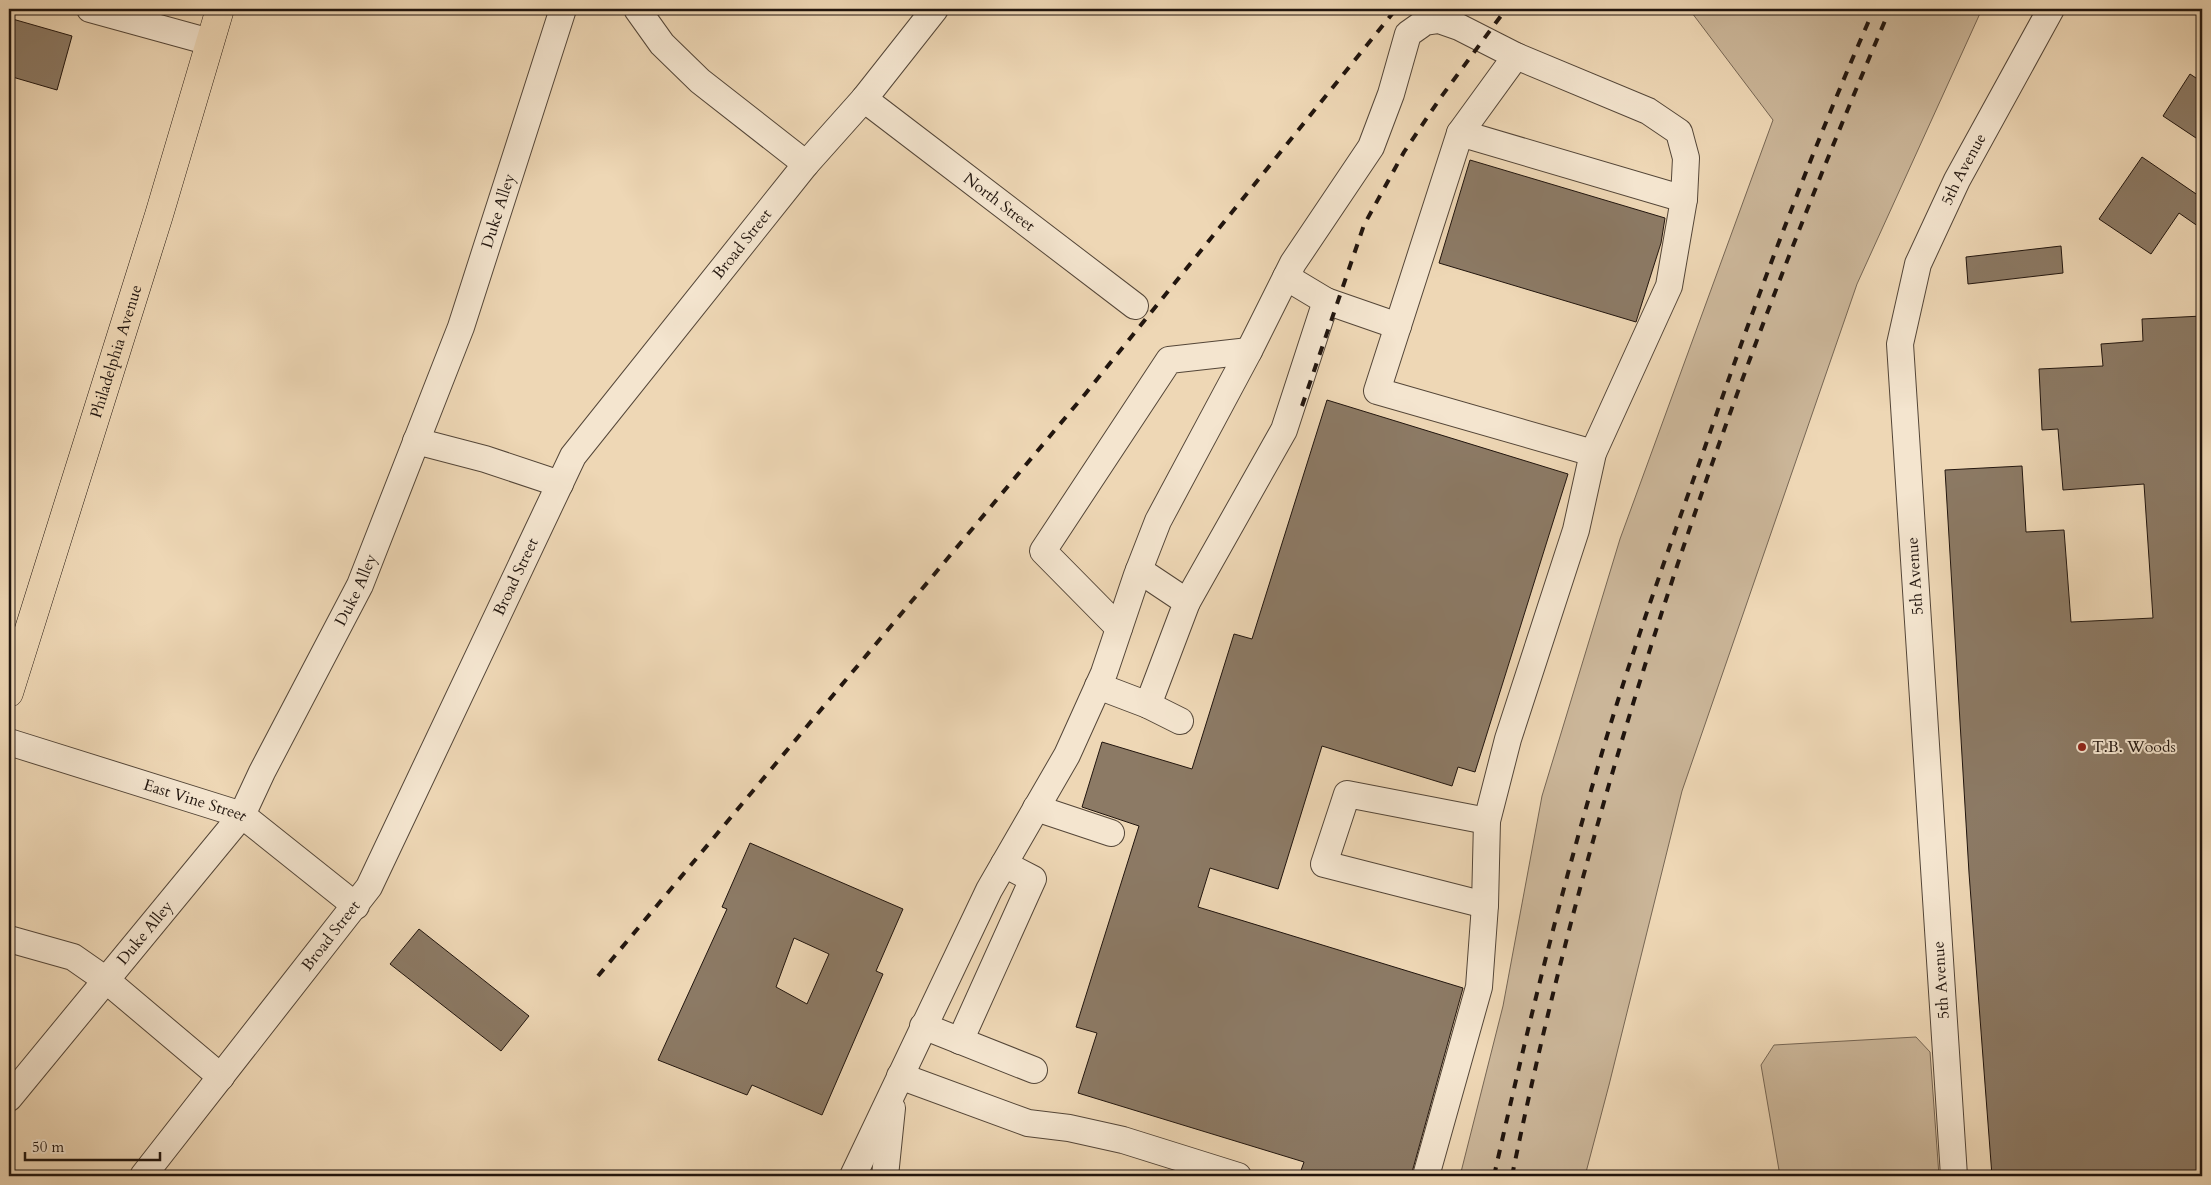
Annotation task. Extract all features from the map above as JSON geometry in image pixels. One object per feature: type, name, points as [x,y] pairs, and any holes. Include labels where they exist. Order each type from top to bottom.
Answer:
[{"type":"main road","name":"Philadelphia Avenue","points":[[9,693],[220,9]]},
{"type":"street","points":[[90,9],[210,42]]},
{"type":"street","name":"Duke Alley","points":[[9,1098],[242,815],[262,772],[360,585],[461,327],[562,9]]},
{"type":"street","points":[[637,9],[662,44],[700,81],[806,164]]},
{"type":"street","name":"Broad Street","points":[[143,1176],[369,887],[573,456],[806,164],[864,99],[935,9]]},
{"type":"street","name":"5th Avenue","points":[[1954,1176],[1900,344],[1918,264],[1957,180],[2051,9]]},
{"type":"street","points":[[853,1176],[989,890],[1067,755],[1098,686],[1158,521],[1249,351],[1293,263],[1371,147],[1391,94],[1408,34],[1425,22],[1440,20],[1459,27],[1516,56],[1648,111],[1679,132],[1686,158],[1684,199],[1668,286],[1593,453],[1576,530],[1508,739],[1487,822],[1485,905],[1479,987],[1426,1176]]},
{"type":"street","points":[[1516,56],[1460,133],[1377,391],[1593,453]]},
{"type":"street","name":"North Street","points":[[864,99],[1135,306]]},
{"type":"street","points":[[1460,133],[1684,199]]},
{"type":"street","points":[[1286,277],[1326,301],[1398,326]]},
{"type":"street","points":[[1148,705],[1187,602],[1284,430],[1326,301]]},
{"type":"street","points":[[1119,628],[1044,551],[1169,360],[1249,351]]},
{"type":"street","points":[[416,441],[485,460],[560,484]]},
{"type":"street","points":[[1139,570],[1187,602]]},
{"type":"street","points":[[1098,686],[1148,705],[1180,721]]},
{"type":"street","name":"East Vine Street","points":[[9,742],[242,815],[356,906]]},
{"type":"street","points":[[1485,905],[1324,864],[1347,794],[1487,822]]},
{"type":"street","points":[[1036,808],[1111,833]]},
{"type":"street","points":[[960,1041],[1033,879],[1004,864]]},
{"type":"street","points":[[9,939],[73,957],[106,980],[221,1077]]},
{"type":"street","points":[[923,1026],[1034,1070]]},
{"type":"street","points":[[885,1176],[897,1082]]},
{"type":"street","points":[[897,1082],[1028,1123],[1069,1128],[1123,1140],[1238,1176]]},
{"type":"shaded area","points":[[1689,9],[1982,9],[1857,284],[1682,791],[1585,1176],[1460,1176],[1503,1006],[1542,796],[1620,539],[1773,120]]},
{"type":"shaded area","points":[[1916,1037],[1930,1052],[1939,1176],[1780,1176],[1761,1065],[1774,1045]]},
{"type":"building","points":[[9,18],[72,36],[57,90],[9,76]]},
{"type":"building","points":[[2190,74],[2202,82],[2202,142],[2163,116]]},
{"type":"building","points":[[2142,157],[2202,198],[2202,229],[2179,213],[2151,254],[2099,219]]},
{"type":"building","points":[[1470,160],[1665,218],[1661,243],[1636,322],[1439,263]]},
{"type":"building","points":[[2061,246],[2063,273],[1968,284],[1966,257]]},
{"type":"building","name":"T.B. Woods","points":[[2202,316],[2202,1176],[1992,1176],[1969,873],[1945,470],[2022,466],[2026,532],[2064,530],[2071,622],[2153,618],[2144,484],[2063,490],[2058,429],[2042,430],[2039,369],[2103,366],[2101,344],[2143,341],[2142,319]]},
{"type":"building","points":[[1327,400],[1568,474],[1475,772],[1458,767],[1452,786],[1322,746],[1278,889],[1210,868],[1198,907],[1463,988],[1411,1176],[1299,1176],[1304,1162],[1078,1093],[1097,1033],[1076,1027],[1139,826],[1082,807],[1102,742],[1192,769],[1234,634],[1252,639]]},
{"type":"building","points":[[750,843],[903,909],[876,971],[883,974],[822,1115],[752,1085],[747,1095],[658,1060],[727,909],[722,907]],"holes":[[[794,938],[829,954],[807,1004],[776,987]]]},
{"type":"building","points":[[419,929],[529,1016],[501,1051],[390,964]]},
{"type":"railway","points":[[598,976],[1086,393],[1396,9]]},
{"type":"railway","points":[[1302,406],[1364,225],[1404,152],[1441,97],[1506,9]]},
{"type":"railway","points":[[1494,1176],[1556,917],[1623,683],[1663,564],[1764,281],[1806,171],[1874,9]]},
{"type":"railway","points":[[1512,1176],[1545,1026],[1583,877],[1625,730],[1671,583],[1721,438],[1775,294],[1831,151],[1890,9]]},
{"type":"place","name":"T.B. Woods","points":[[2082,747]]}]
